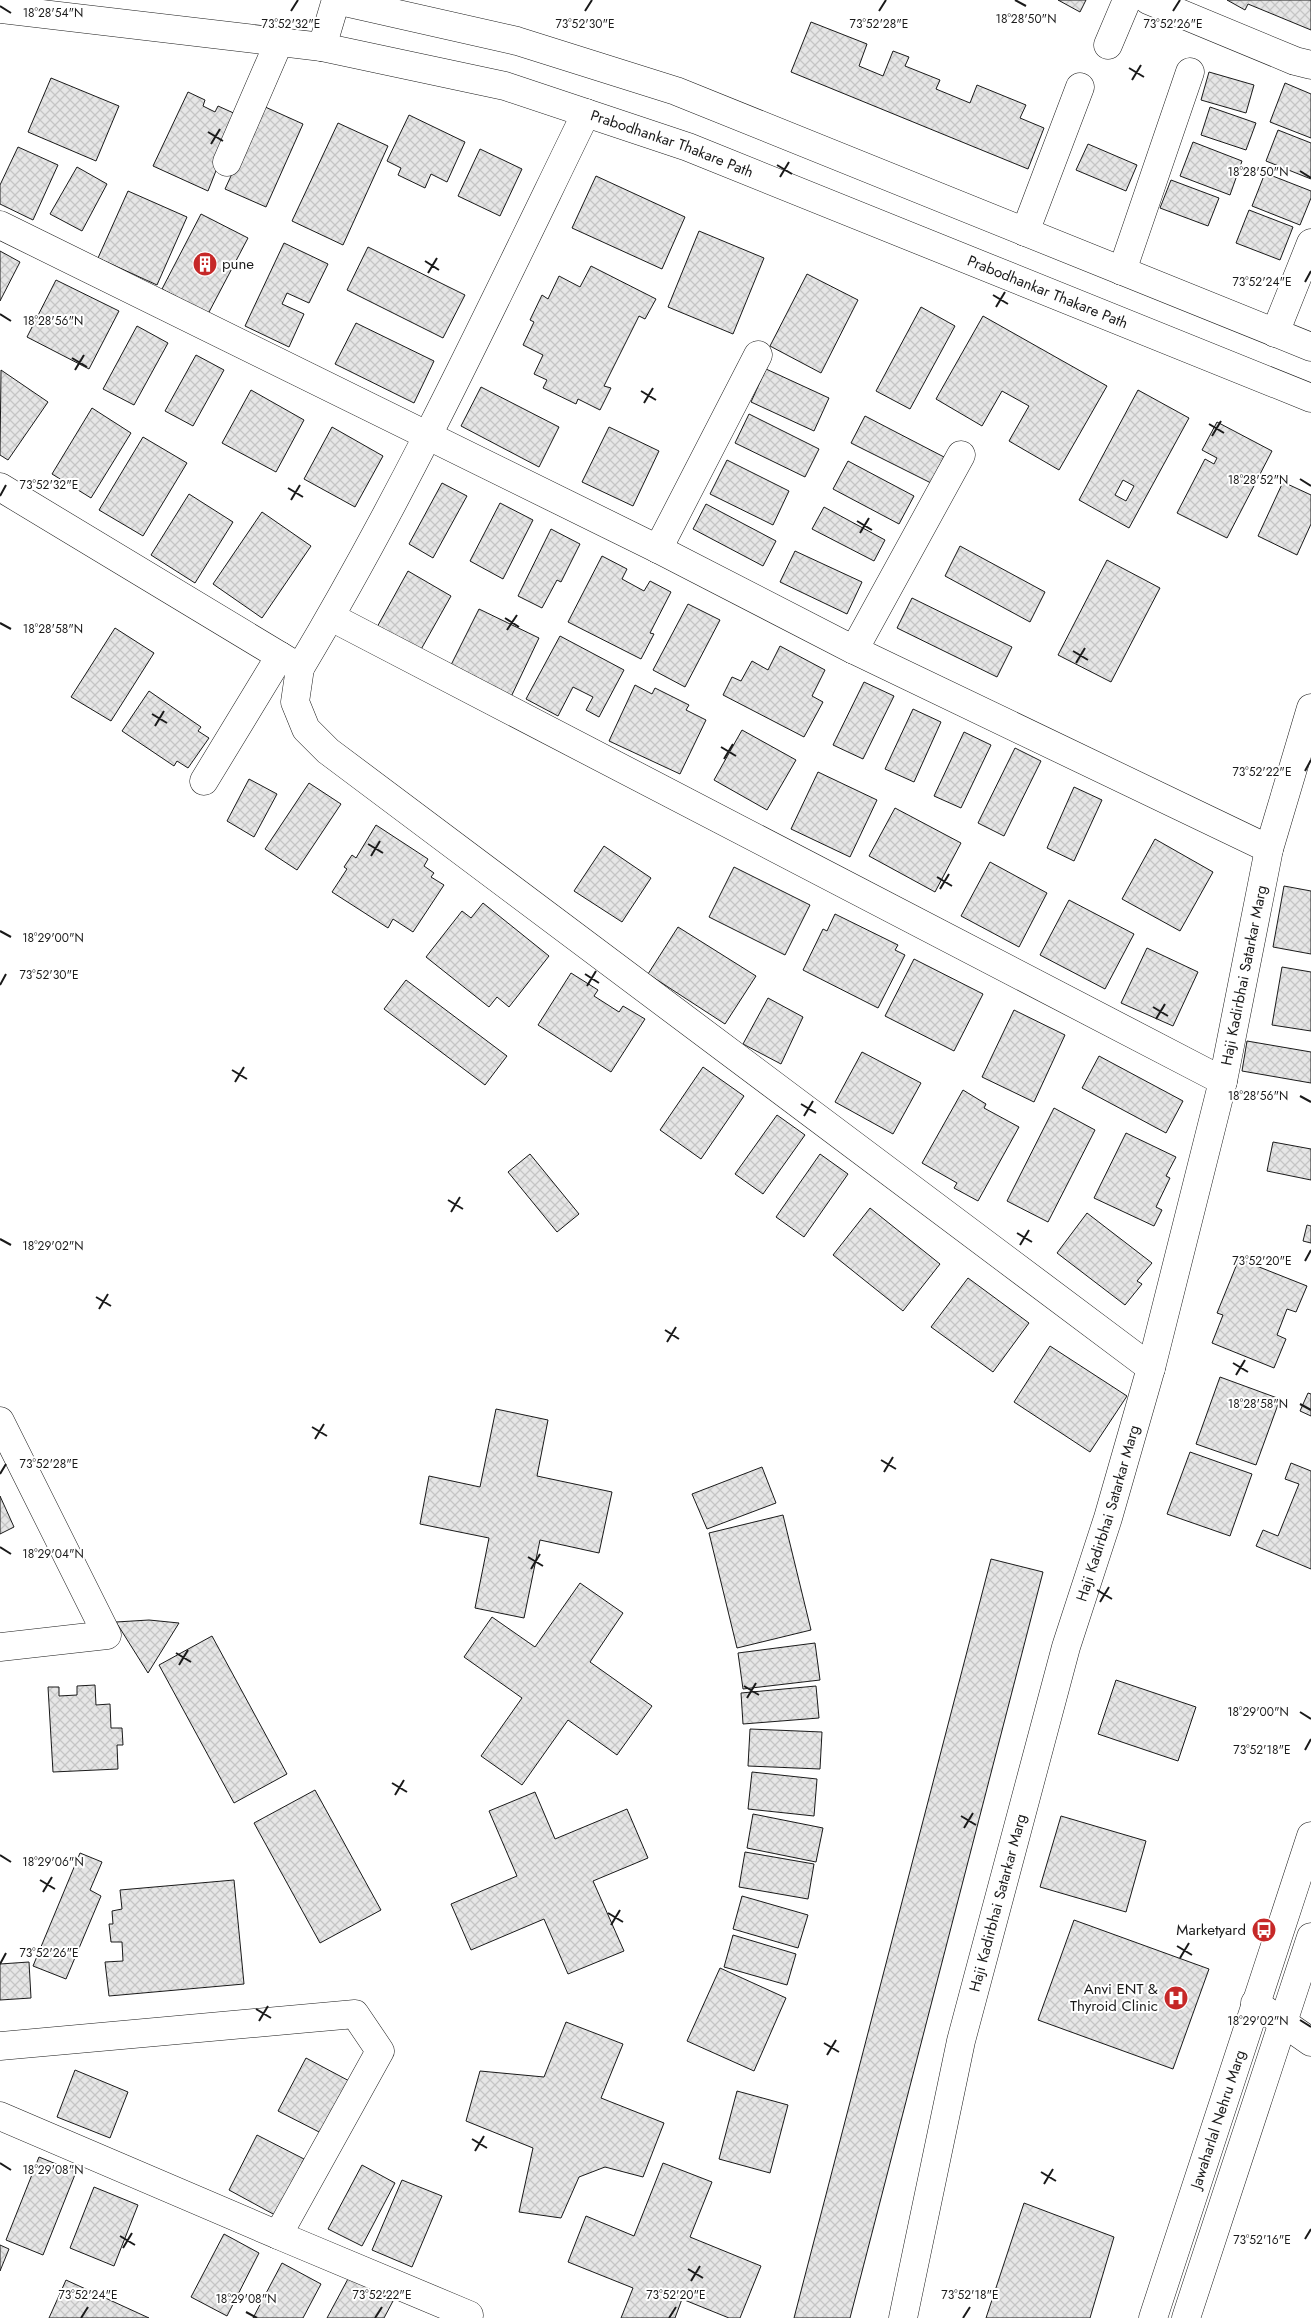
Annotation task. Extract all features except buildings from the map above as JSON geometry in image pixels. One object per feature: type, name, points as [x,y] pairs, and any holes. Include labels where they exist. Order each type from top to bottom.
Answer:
[{"type":"street","points":[[322,47],[336,0],[516,41],[676,91],[1311,347]]},
{"type":"street","points":[[1108,45],[1127,0]]},
{"type":"street","points":[[1148,0],[1295,61],[1311,65]]},
{"type":"street","name":"Prabodhankar Thakare Path","points":[[0,10],[322,47],[504,86],[688,147],[1311,398]]},
{"type":"street","points":[[227,162],[279,42]]},
{"type":"street","points":[[1122,271],[1190,72]]},
{"type":"street","points":[[1025,232],[1080,87]]},
{"type":"street","points":[[204,781],[290,662],[331,617],[429,436],[586,113]]},
{"type":"street","points":[[0,225],[658,549],[854,650],[1269,849]]},
{"type":"street","points":[[1275,333],[1311,243]]},
{"type":"street","points":[[658,549],[758,354]]},
{"type":"street","points":[[854,650],[962,455]]},
{"type":"street","points":[[0,487],[290,662]]},
{"type":"street","points":[[331,617],[1223,1081]]},
{"type":"street","points":[[290,662],[295,702],[306,730],[328,751],[1151,1368]]},
{"type":"street","name":"Haji Kadirbhai Satarkar Marg","points":[[903,2318],[964,2032],[1066,1646],[1108,1518],[1151,1368],[1223,1081],[1269,849],[1311,708]]},
{"type":"street","points":[[0,1421],[107,1635],[0,1647]]},
{"type":"street","name":"Jawaharlal Nehru Marg","points":[[1153,2318],[1311,1836]]},
{"type":"street","points":[[1186,2318],[1311,1937]]},
{"type":"street","points":[[1255,2003],[1311,2042]]},
{"type":"street","points":[[0,2046],[355,2014],[380,2051],[278,2235]]},
{"type":"street","points":[[0,2116],[469,2315]]},
{"type":"place","name":"pune","points":[[205,264]]},
{"type":"place","name":"Marketyard","points":[[1264,1930]]},
{"type":"place","name":"Anvi ENT & Thyroid Clinic","points":[[1176,1998]]}]
